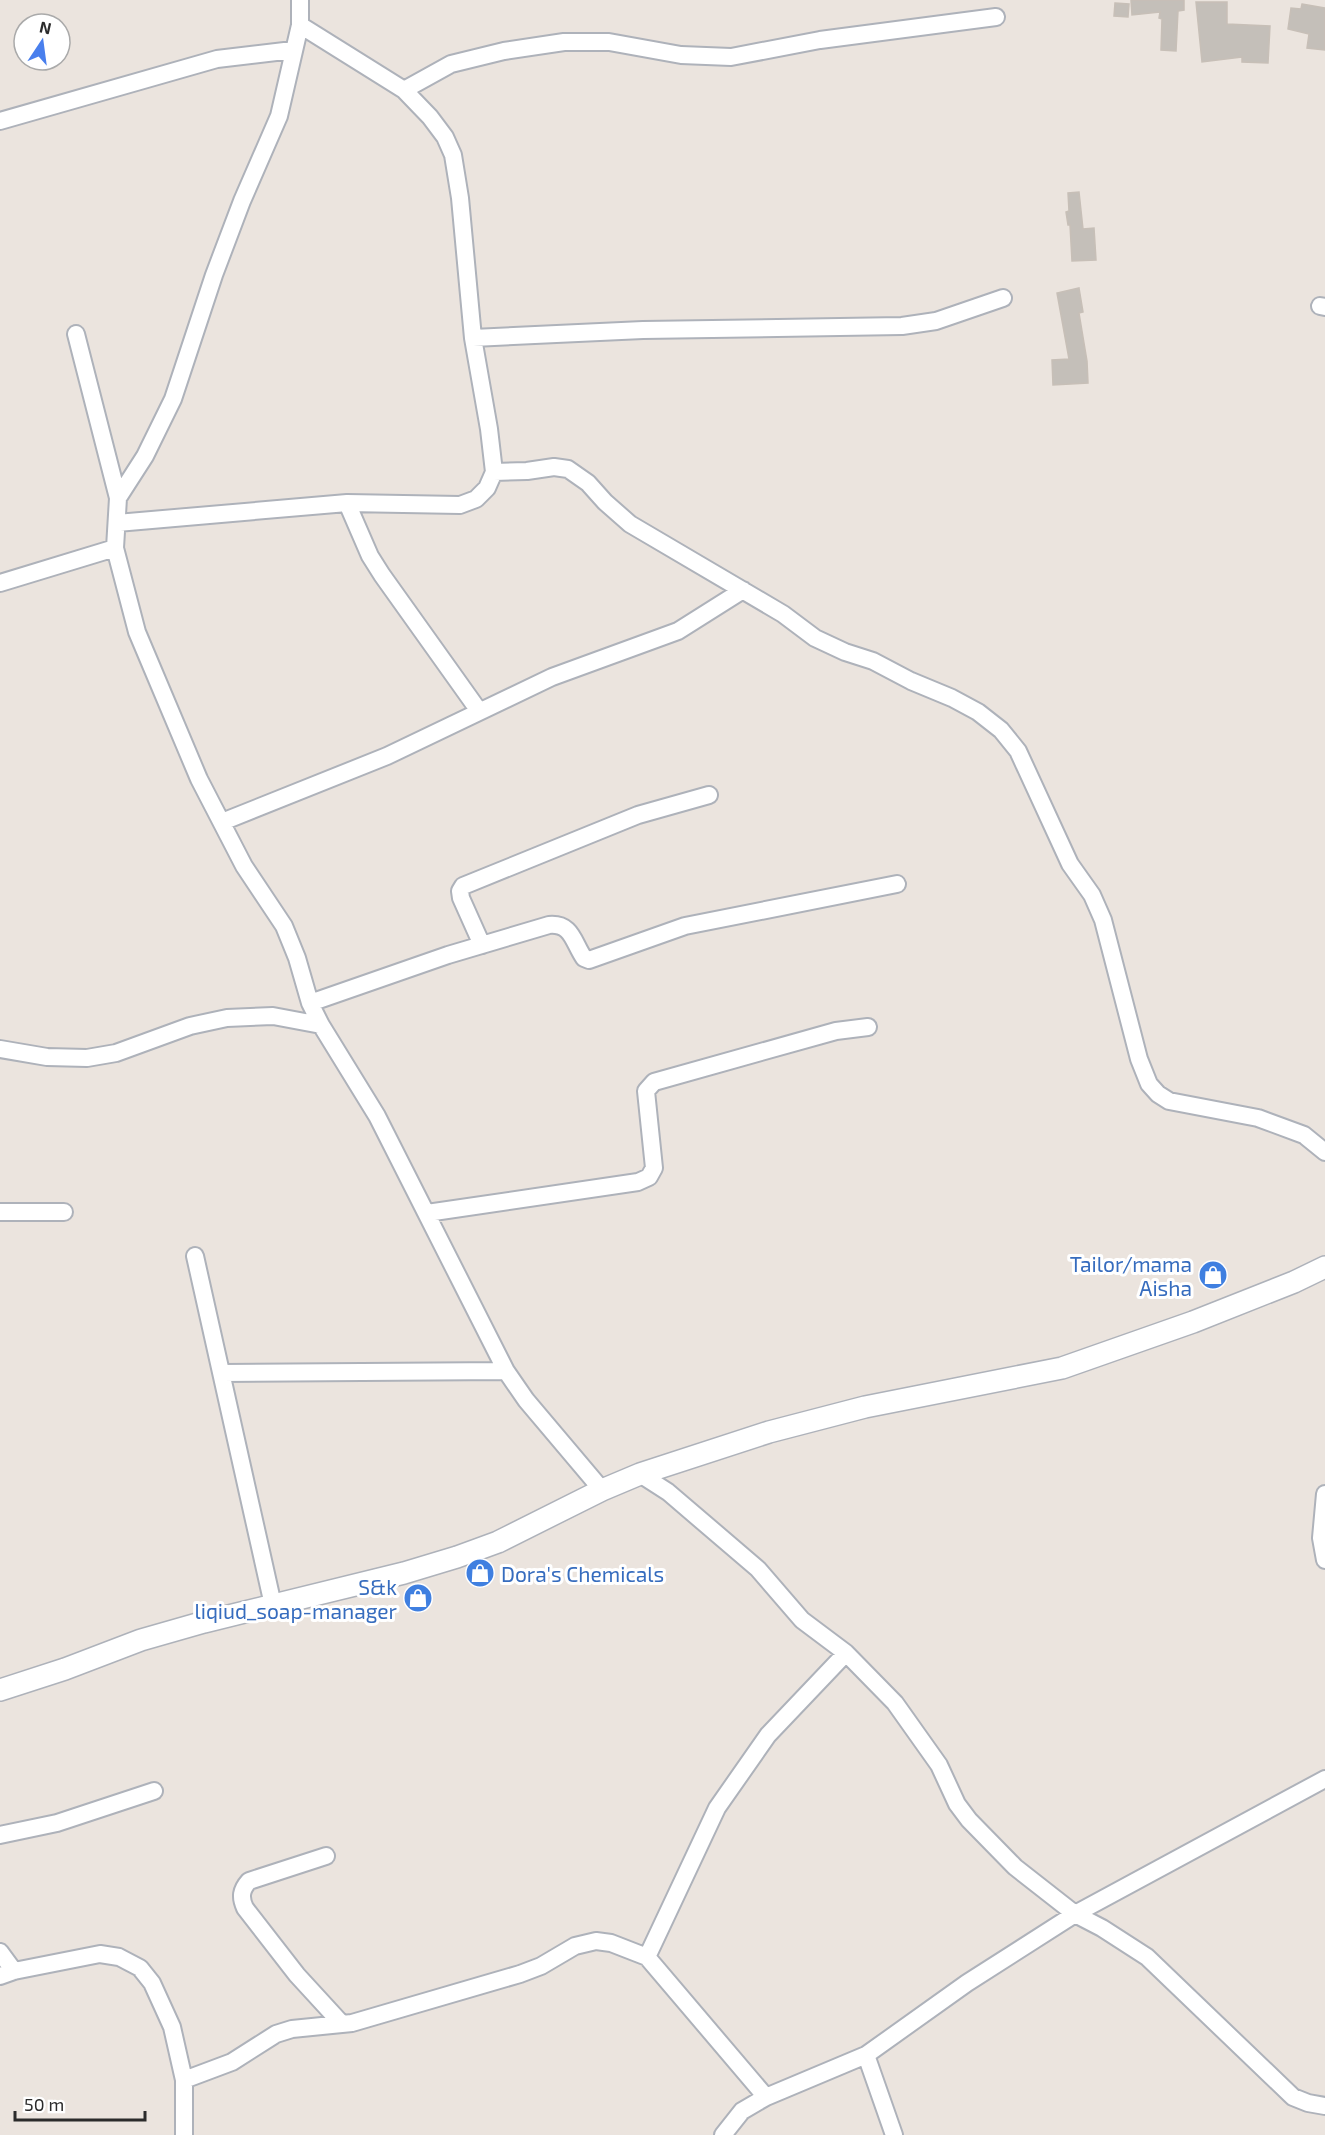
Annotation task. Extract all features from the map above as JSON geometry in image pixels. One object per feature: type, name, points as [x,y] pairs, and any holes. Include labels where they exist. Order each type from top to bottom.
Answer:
[{"type":"street","points":[[118,498],[145,456],[173,399],[214,275],[242,201],[279,116],[300,25],[300,0]]},
{"type":"street","points":[[404,90],[450,64],[504,51],[564,42],[609,42],[681,55],[731,57],[820,40],[996,16]]},
{"type":"street","points":[[117,523],[347,503],[460,505],[476,499],[487,488],[494,472],[473,338],[460,198],[453,155],[445,136],[404,90],[300,25]]},
{"type":"street","points":[[0,121],[217,59],[293,50]]},
{"type":"street","points":[[473,338],[643,330],[902,326],[936,321],[1003,298]]},
{"type":"street","points":[[76,334],[118,498],[115,548],[137,632],[199,779],[244,866],[284,926],[297,958],[310,1003],[377,1116],[506,1371],[526,1400],[602,1490]]},
{"type":"street","points":[[494,472],[554,467],[568,469],[588,483],[630,524],[783,614],[815,638],[845,652],[873,661],[911,681],[952,698],[978,712],[1002,730],[1018,751],[1070,864],[1092,896],[1103,920],[1139,1059],[1149,1084],[1169,1101],[1258,1118],[1304,1135],[1325,1152]]},
{"type":"street","points":[[347,503],[370,556],[382,576],[479,711]]},
{"type":"street","points":[[0,583],[115,548]]},
{"type":"street","points":[[222,822],[387,756],[552,677],[678,631],[743,590]]},
{"type":"street","points":[[482,945],[460,898],[463,886],[638,815],[709,795]]},
{"type":"street","points":[[310,1003],[549,925],[559,924],[565,927],[584,958],[589,960],[685,926],[897,884]]},
{"type":"street","points":[[0,1049],[47,1057],[87,1058],[116,1053],[190,1026],[227,1018],[273,1016],[321,1025]]},
{"type":"street","points":[[426,1213],[638,1182],[649,1177],[654,1168],[646,1091],[654,1082],[836,1031],[868,1027]]},
{"type":"street","points":[[0,1212],[64,1212]]},
{"type":"street","points":[[195,1256],[273,1605]]},
{"type":"street","points":[[0,1690],[141,1641],[204,1622],[404,1573],[456,1557],[498,1542],[602,1490],[640,1474],[769,1432],[865,1407],[1062,1368],[1193,1322],[1294,1282],[1325,1267]]},
{"type":"street","points":[[222,1373],[506,1371]]},
{"type":"street","points":[[640,1474],[668,1492],[758,1569],[802,1620],[846,1653],[895,1703],[939,1765],[957,1804],[969,1820],[1015,1867],[1075,1914],[1102,1928],[1146,1957],[1293,2097],[1325,2106]]},
{"type":"street","points":[[1325,1494],[1321,1538],[1325,1560]]},
{"type":"street","points":[[647,1957],[717,1808],[768,1735],[846,1653]]},
{"type":"street","points":[[723,2135],[742,2111],[766,2097],[866,2055],[967,1983],[1075,1914],[1325,1779]]},
{"type":"street","points":[[0,1835],[57,1823],[154,1791]]},
{"type":"street","points":[[326,1856],[249,1881],[243,1888],[241,1898],[244,1908],[297,1976],[342,2024]]},
{"type":"street","points":[[184,2080],[232,2061],[276,2034],[291,2029],[352,2023],[520,1974],[542,1966],[575,1946],[596,1941],[611,1943],[647,1957],[766,2097]]},
{"type":"street","points":[[0,1952],[7,1973],[100,1954],[119,1957],[140,1968],[152,1983],[172,2027],[184,2080],[184,2135]]},
{"type":"street","points":[[866,2055],[894,2135]]},
{"type":"building","points":[[1131,0],[1184,0],[1184,10],[1178,11],[1176,51],[1161,50],[1162,19],[1159,18],[1160,12],[1132,15]]},
{"type":"building","points":[[1196,2],[1227,2],[1227,24],[1270,26],[1268,63],[1242,62],[1242,57],[1202,62]]},
{"type":"building","points":[[1115,3],[1129,4],[1128,17],[1114,16]]},
{"type":"building","points":[[1302,4],[1325,8],[1325,50],[1307,48],[1309,34],[1288,29],[1291,8],[1301,9]]},
{"type":"building","points":[[1079,192],[1083,229],[1094,228],[1096,260],[1072,261],[1070,225],[1068,225],[1066,212],[1069,211],[1068,193]]},
{"type":"building","points":[[1079,288],[1083,312],[1079,313],[1087,361],[1088,383],[1053,385],[1052,360],[1069,359],[1057,293]]},
{"type":"place","name":"Tailor/mama Aisha","points":[[1213,1275]]},
{"type":"place","name":"Dora's Chemicals","points":[[480,1573]]},
{"type":"place","name":"S&k liqiud_soap-manager","points":[[418,1598]]}]
